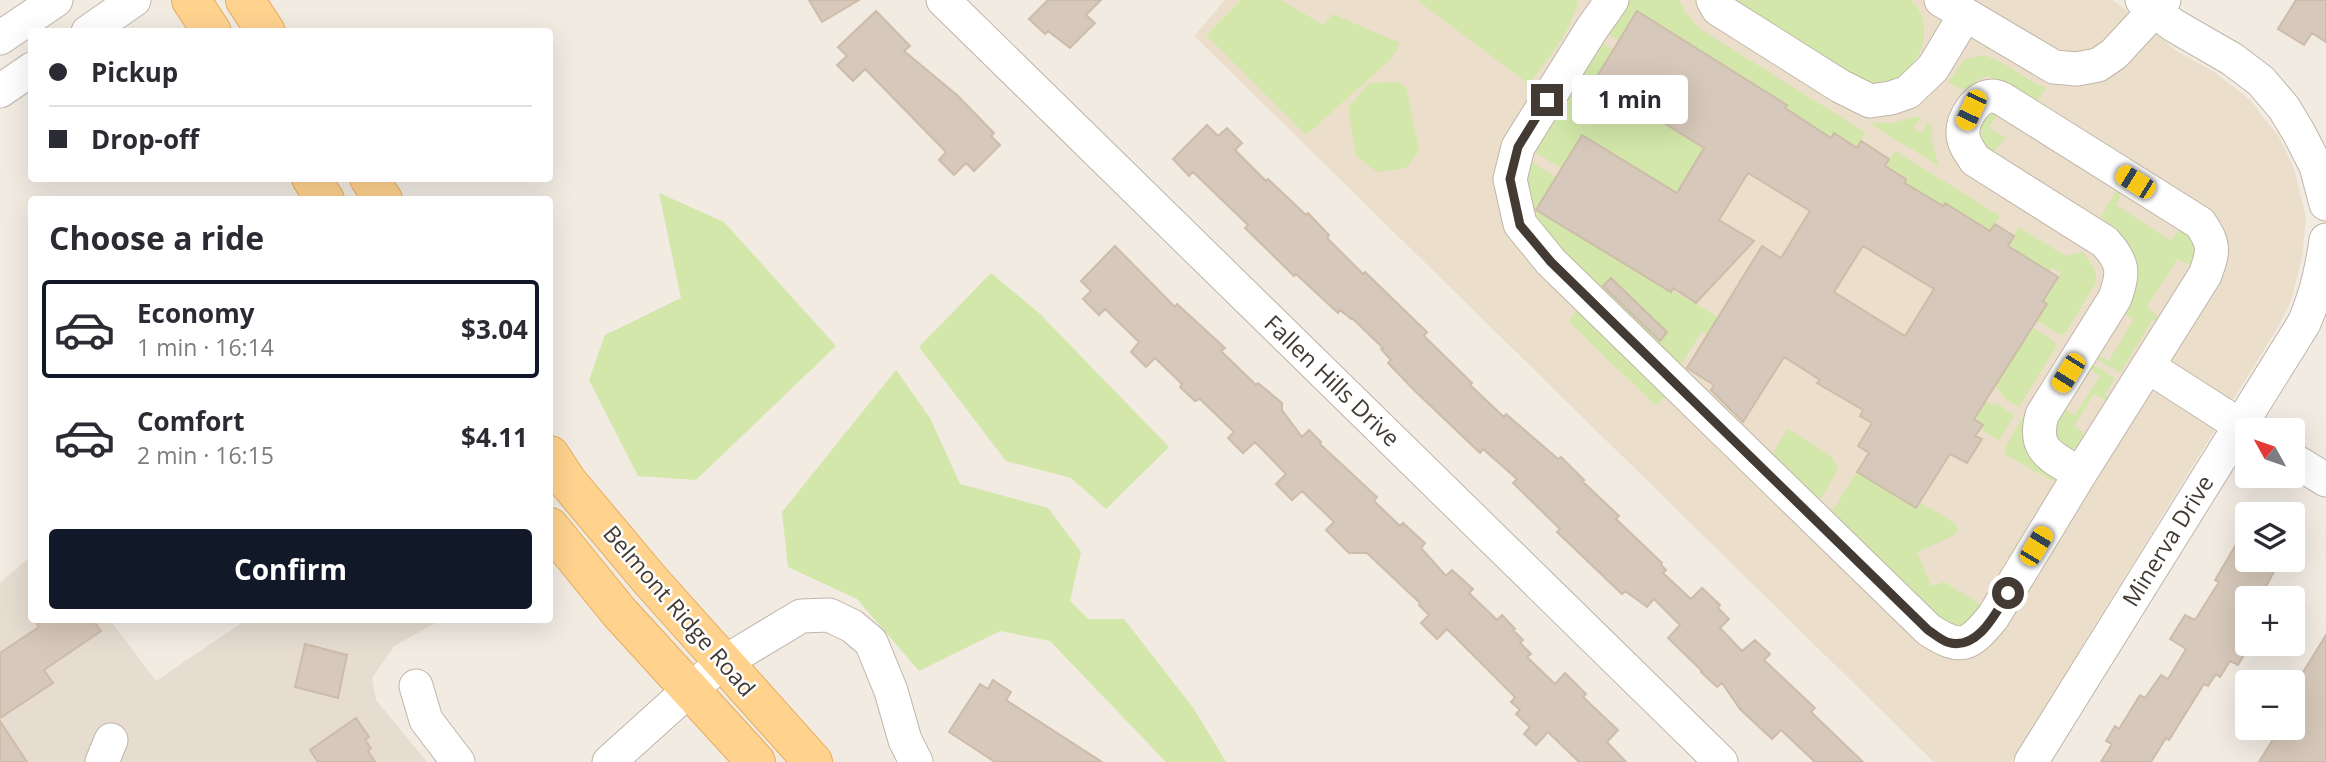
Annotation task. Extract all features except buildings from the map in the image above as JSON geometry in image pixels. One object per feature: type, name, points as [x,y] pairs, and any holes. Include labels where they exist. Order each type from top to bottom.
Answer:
[{"type":"main road","points":[[191,0],[209,28]]},
{"type":"main road","points":[[246,0],[264,28]]},
{"type":"main road","name":"Belmont Ridge Road","points":[[553,460],[592,511],[723,663],[813,762]]},
{"type":"main road","name":"Belmont Ridge Road","points":[[553,531],[619,612],[755,762]]},
{"type":"street","points":[[0,38],[56,0]]},
{"type":"street","points":[[94,28],[135,0]]},
{"type":"street","name":"Fallen Hills Drive","points":[[943,0],[1721,762]]},
{"type":"street","points":[[1612,0],[1518,147],[1510,179],[1520,225],[1551,262],[1921,623],[1948,643],[1972,639],[1993,617],[2205,275],[2213,254],[2212,240],[2200,223],[2004,100],[1993,96],[1980,99],[1971,110],[1963,134],[1975,160],[2105,242],[2122,266],[2121,281],[2115,298],[2042,415],[2039,429],[2039,442],[2048,453],[2080,474]]},
{"type":"street","points":[[1713,0],[1718,9],[1840,86],[1870,101],[1908,92],[1933,68],[1953,8],[2054,67],[2077,69],[2098,65],[2114,54],[2153,4],[2199,41],[2232,59],[2261,82],[2284,108],[2316,166],[2326,204]]},
{"type":"street","points":[[0,91],[28,72]]},
{"type":"street","name":"Minerva Drive","points":[[2249,418],[2304,323],[2314,300],[2323,269],[2326,240]]},
{"type":"street","points":[[2149,368],[2235,423]]},
{"type":"street","name":"Minerva Drive","points":[[2031,762],[2235,441]]},
{"type":"street","points":[[2305,467],[2326,480]]},
{"type":"street","points":[[609,762],[723,663],[801,616],[829,615],[852,626],[871,642],[891,691],[905,740],[916,762]]},
{"type":"street","points":[[416,686],[426,720],[458,762]]},
{"type":"shaded area","points":[[1225,0],[2113,0],[2178,52],[2213,71],[2249,99],[2279,137],[2294,168],[2306,217],[2302,259],[2291,301],[2278,327],[2011,762],[1934,762],[1194,36]]},
{"type":"shaded area","points":[[28,559],[28,623],[112,623],[156,681],[242,623],[436,623],[394,646],[372,678],[376,700],[427,762],[0,762],[0,583]]},
{"type":"green space","points":[[1241,0],[1281,0],[1323,25],[1333,14],[1400,43],[1392,58],[1306,135],[1206,35]]},
{"type":"green space","points":[[1417,0],[1578,0],[1564,34],[1529,84]]},
{"type":"green space","points":[[1626,0],[1679,0],[1685,12],[1700,29],[1865,132],[1857,148],[1831,138],[1785,108],[1787,105],[1637,12],[1619,41],[1602,30]]},
{"type":"green space","points":[[1729,0],[1910,0],[1919,11],[1924,25],[1924,39],[1920,52],[1902,75],[1889,82],[1870,84],[1858,80]]},
{"type":"green space","points":[[1597,39],[1613,50],[1595,81],[1704,148],[1677,193],[1582,135],[1561,168],[1530,149]]},
{"type":"green space","points":[[1982,55],[1999,61],[2046,88],[2036,103],[1990,77],[1980,79],[1973,87],[1960,89],[1948,82],[1964,60]]},
{"type":"green space","points":[[1398,82],[1406,87],[1419,151],[1406,168],[1377,172],[1356,156],[1348,108],[1369,83]]},
{"type":"green space","points":[[1989,110],[1998,113],[1989,128],[2006,138],[1993,152],[1984,143],[1981,132]]},
{"type":"green space","points":[[1917,116],[1921,119],[1914,125],[1916,130],[1925,130],[1927,121],[1932,126],[1931,139],[1939,166],[1869,123],[1892,123]]},
{"type":"green space","points":[[1895,151],[2000,216],[1990,231],[1945,203],[1943,206],[1905,183],[1906,179],[1885,166]]},
{"type":"green space","points":[[1526,158],[1555,177],[1537,210],[1731,325],[1720,342],[1701,332],[1676,373],[1682,379],[1656,406],[1568,321],[1597,290],[1542,237],[1524,202]]},
{"type":"green space","points":[[2117,189],[2123,191],[2116,205],[2171,241],[2180,229],[2194,239],[2198,251],[2193,266],[2177,259],[2147,307],[2160,318],[2158,322],[2153,319],[2120,373],[2097,359],[2095,354],[2109,361],[2133,320],[2123,313],[2121,236],[2101,217]]},
{"type":"green space","points":[[659,193],[724,222],[836,346],[696,480],[638,476],[589,380],[605,335],[681,298]]},
{"type":"green space","points":[[2019,227],[2065,256],[2083,252],[2094,268],[2094,286],[2066,332],[2060,335],[2036,320],[2043,301],[2061,273],[2052,267],[2049,271],[2008,246]]},
{"type":"green space","points":[[991,273],[1039,313],[1169,447],[1106,509],[1071,478],[1006,461],[919,347]]},
{"type":"green space","points":[[2032,327],[2054,341],[2056,347],[2019,407],[2003,397],[1995,387]]},
{"type":"green space","points":[[2094,365],[2115,378],[2105,395],[2110,399],[2105,400],[2094,394],[2074,426],[2086,437],[2077,447],[2065,448],[2056,433],[2056,420],[2062,409],[2075,415],[2100,376],[2088,368]]},
{"type":"green space","points":[[896,370],[930,418],[960,484],[1048,508],[1081,552],[1070,601],[1088,619],[1124,619],[1194,709],[1226,762],[1166,762],[1050,641],[1000,631],[919,671],[857,599],[788,567],[782,512]]},
{"type":"green space","points":[[1984,400],[1992,405],[1998,404],[2014,415],[1999,440],[1981,429],[1983,425],[1972,418]]},
{"type":"green space","points":[[2032,402],[2056,477],[2053,481],[2006,455],[2006,445]]},
{"type":"green space","points":[[1788,429],[1831,456],[1838,470],[1819,501],[1770,457]]},
{"type":"green space","points":[[1857,472],[1916,507],[1920,502],[1957,527],[1953,536],[1917,552],[1931,586],[1944,582],[1986,608],[1967,627],[1940,623],[1828,518]]},
{"type":"route","points":[[1547,100],[1518,147],[1510,179],[1520,225],[1551,262],[1928,630],[1948,643],[1965,642],[1978,635],[2008,593]]}]
